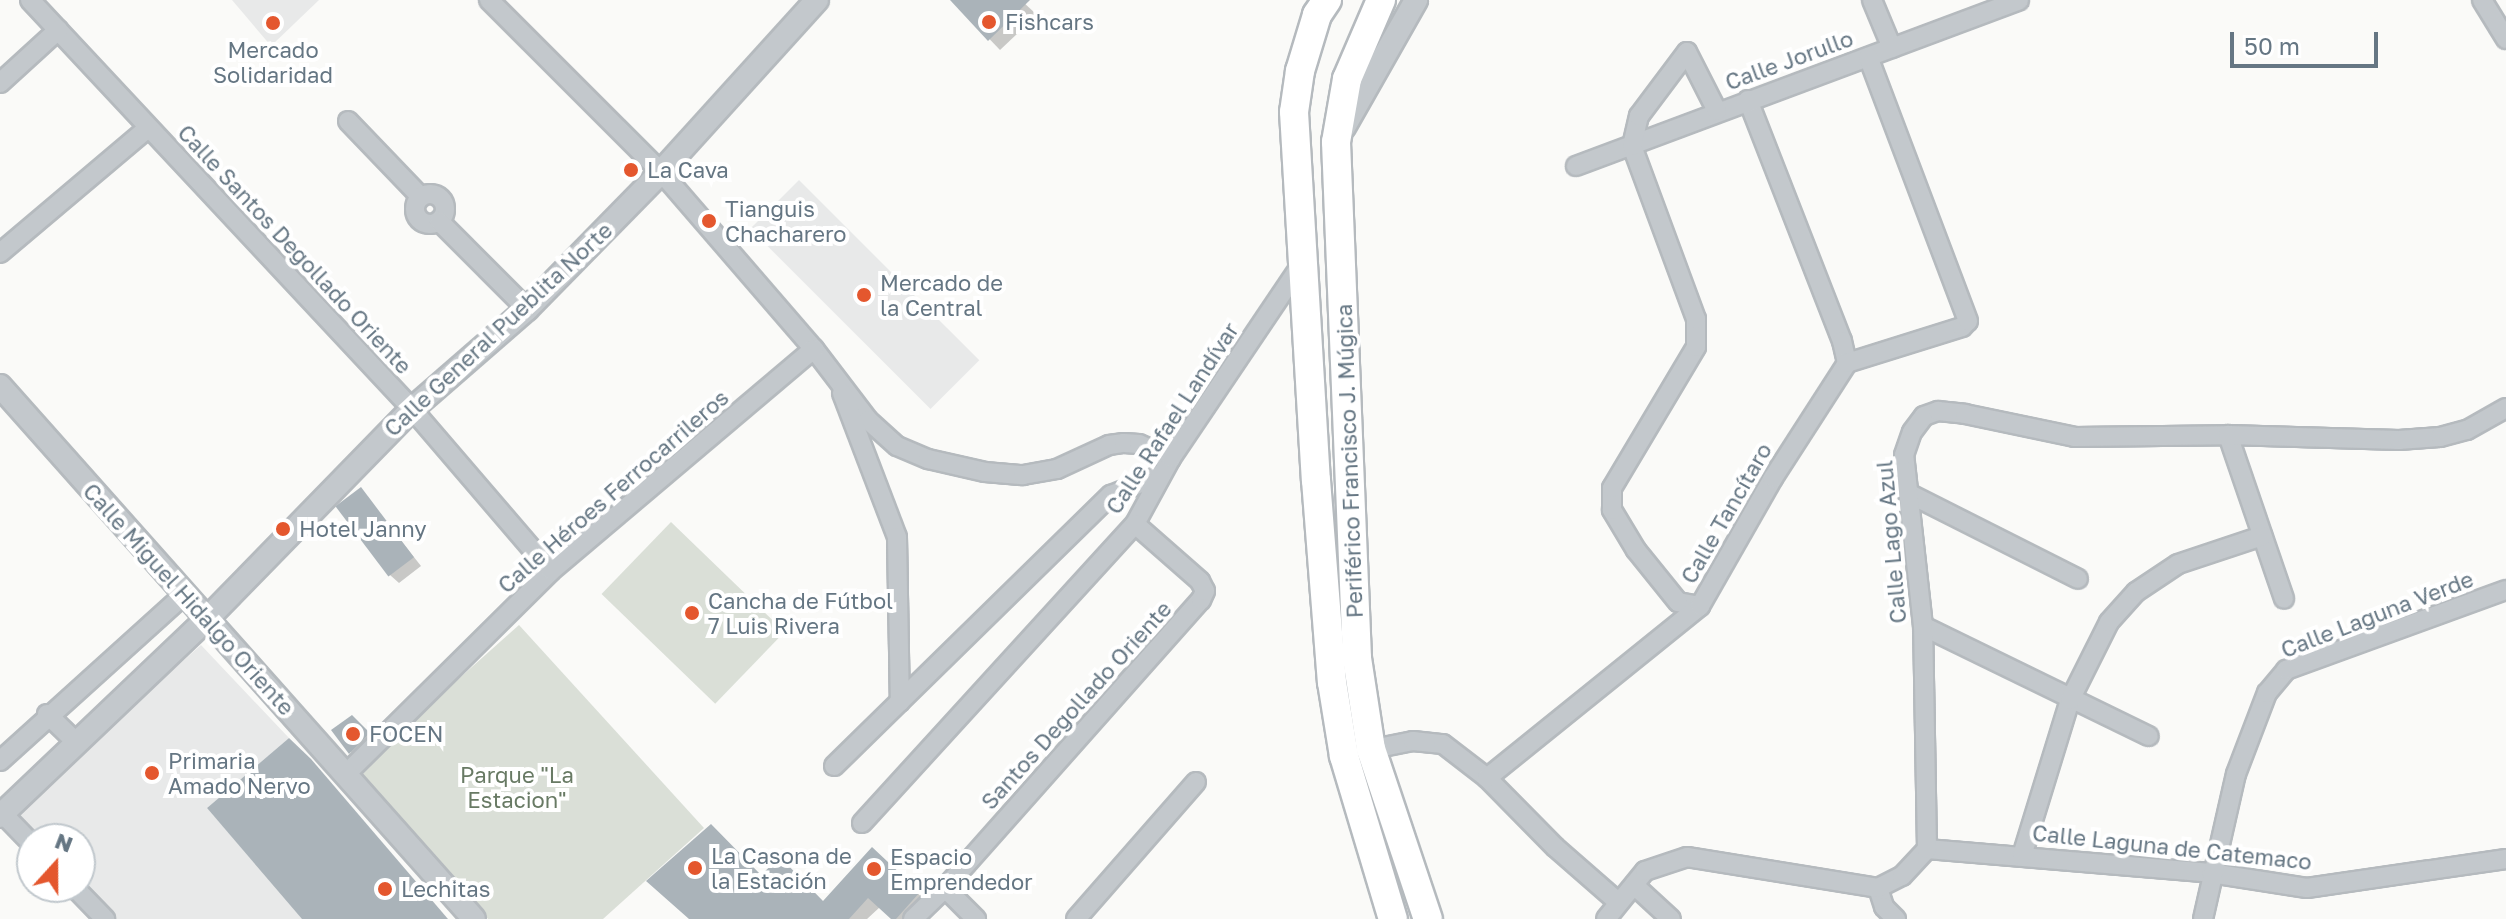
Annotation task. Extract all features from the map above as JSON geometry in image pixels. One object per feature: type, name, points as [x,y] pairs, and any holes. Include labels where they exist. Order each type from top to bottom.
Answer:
[{"type":"main road","name":"Periférico Francisco J. Múgica","points":[[1327,0],[1317,15],[1300,71],[1294,112],[1329,655],[1344,756],[1393,919]]},
{"type":"main road","name":"Periférico Francisco J. Múgica","points":[[1381,0],[1347,79],[1336,153],[1357,658],[1371,749],[1428,919]]},
{"type":"main road","points":[[1295,163],[1336,153]]},
{"type":"street","name":"Calle Santos Degollado Oriente","points":[[30,0],[412,409],[551,571]]},
{"type":"street","points":[[489,0],[661,172],[814,349],[840,386],[897,446],[928,459],[985,472],[1023,475],[1057,469],[1109,445],[1124,443],[1139,444],[1171,458]]},
{"type":"street","name":"Calle General Pueblita Norte","points":[[1,814],[207,619],[412,409],[527,309],[661,172],[817,0]]},
{"type":"street","points":[[1336,153],[1386,49],[1416,0]]},
{"type":"street","points":[[1872,0],[1892,48]]},
{"type":"street","name":"Calle Jorullo","points":[[1576,166],[2019,0]]},
{"type":"street","points":[[2482,0],[2506,39]]},
{"type":"street","points":[[0,83],[58,30]]},
{"type":"street","points":[[1700,606],[1678,602],[1636,550],[1612,510],[1612,488],[1696,347],[1696,319],[1632,146],[1639,116],[1687,52],[1717,111]]},
{"type":"street","points":[[1748,100],[1847,363],[1962,327],[1968,321],[1868,57]]},
{"type":"street","points":[[348,121],[421,197],[430,194],[444,204],[444,214],[439,221],[527,309]]},
{"type":"street","points":[[0,253],[148,128]]},
{"type":"street","name":"Calle Rafael Landívar","points":[[862,823],[1135,524],[1171,458],[1302,264]]},
{"type":"street","name":"Calle Héroes Ferrocarrileros","points":[[345,775],[551,571],[814,349]]},
{"type":"street","name":"Calle Tancítaro","points":[[1487,778],[1700,606],[1773,478],[1847,363]]},
{"type":"street","name":"Calle Miguel Hidalgo Oriente","points":[[0,386],[474,919]]},
{"type":"street","points":[[840,386],[897,537],[900,702]]},
{"type":"street","name":"Calle Lago Azul","points":[[1927,849],[1923,626],[1904,455],[1924,416],[1938,411],[2075,437],[2228,435],[2399,440],[2440,437],[2467,430],[2506,408]]},
{"type":"street","points":[[2228,435],[2284,599]]},
{"type":"street","points":[[834,766],[1111,495],[1161,475]]},
{"type":"street","points":[[1910,494],[2078,579]]},
{"type":"street","name":"Santos Degollado Oriente","points":[[913,919],[945,888],[1201,600],[1205,591],[1200,581],[1135,524]]},
{"type":"street","points":[[2022,856],[2070,700],[2109,622],[2136,592],[2178,564],[2262,536]]},
{"type":"street","name":"Calle Laguna Verde","points":[[2203,919],[2211,873],[2236,774],[2267,693],[2286,670],[2506,590]]},
{"type":"street","points":[[3,751],[184,595]]},
{"type":"street","points":[[1923,626],[2149,736]]},
{"type":"street","points":[[47,714],[76,742]]},
{"type":"street","points":[[1344,756],[1413,741],[1443,744],[1487,778],[1555,847],[1618,902]]},
{"type":"street","points":[[1076,919],[1196,782]]},
{"type":"street","points":[[1,814],[16,829]]},
{"type":"street","points":[[1606,919],[1645,871],[1687,857],[1878,888],[1902,876],[1927,849]]},
{"type":"street","name":"Calle Laguna de Catemaco","points":[[1927,849],[2211,873],[2307,888],[2506,859]]},
{"type":"street","points":[[1634,885],[1671,919]]},
{"type":"street","points":[[945,888],[976,919]]},
{"type":"street","points":[[1878,888],[1884,907],[1896,919]]},
{"type":"street","points":[[90,903],[105,919]]},
{"type":"shaded area","name":"Mercado Solidaridad","points":[[232,0],[319,0],[271,46]]},
{"type":"shaded area","name":"Mercado de la Central","points":[[799,180],[979,360],[931,409],[750,229]]},
{"type":"shaded area","name":"Primaria Amado Nervo","points":[[201,645],[289,738],[207,808],[304,919],[99,919],[90,903],[96,903],[96,823],[16,823],[16,825],[6,817]]},
{"type":"green space","name":"Cancha de Fútbol 7 Luis Rivera","points":[[671,522],[785,632],[715,704],[602,594]]},
{"type":"green space","name":"Parque \"La Estacion\"","points":[[519,625],[704,828],[603,919],[488,919],[354,772]]},
{"type":"building","name":"Fishcars","points":[[950,0],[1030,0],[988,41]]},
{"type":"building","points":[[361,487],[414,557],[388,577],[335,506]]},
{"type":"building","name":"FOCEN","points":[[352,715],[370,733],[349,754],[331,730]]},
{"type":"building","points":[[289,738],[311,759],[448,919],[302,919],[207,808]]},
{"type":"building","points":[[711,824],[761,875],[780,857],[823,901],[872,847],[920,892],[896,919],[891,919],[868,898],[849,919],[689,919],[646,881]]},
{"type":"place","name":"Fishcars","points":[[989,22]]},
{"type":"place","name":"Mercado Solidaridad","points":[[273,23]]},
{"type":"place","name":"La Cava","points":[[631,170]]},
{"type":"place","name":"Tianguis Chacharero","points":[[709,221]]},
{"type":"place","name":"Mercado de la Central","points":[[864,295]]},
{"type":"place","name":"Hotel Janny","points":[[283,529]]},
{"type":"place","name":"Cancha de Fútbol 7 Luis Rivera","points":[[692,613]]},
{"type":"place","name":"FOCEN","points":[[353,734]]},
{"type":"place","name":"Primaria Amado Nervo","points":[[152,773]]},
{"type":"place","name":"La Casona de la Estación","points":[[695,868]]},
{"type":"place","name":"Espacio Emprendedor","points":[[874,869]]},
{"type":"place","name":"Lechitas","points":[[385,889]]}]
